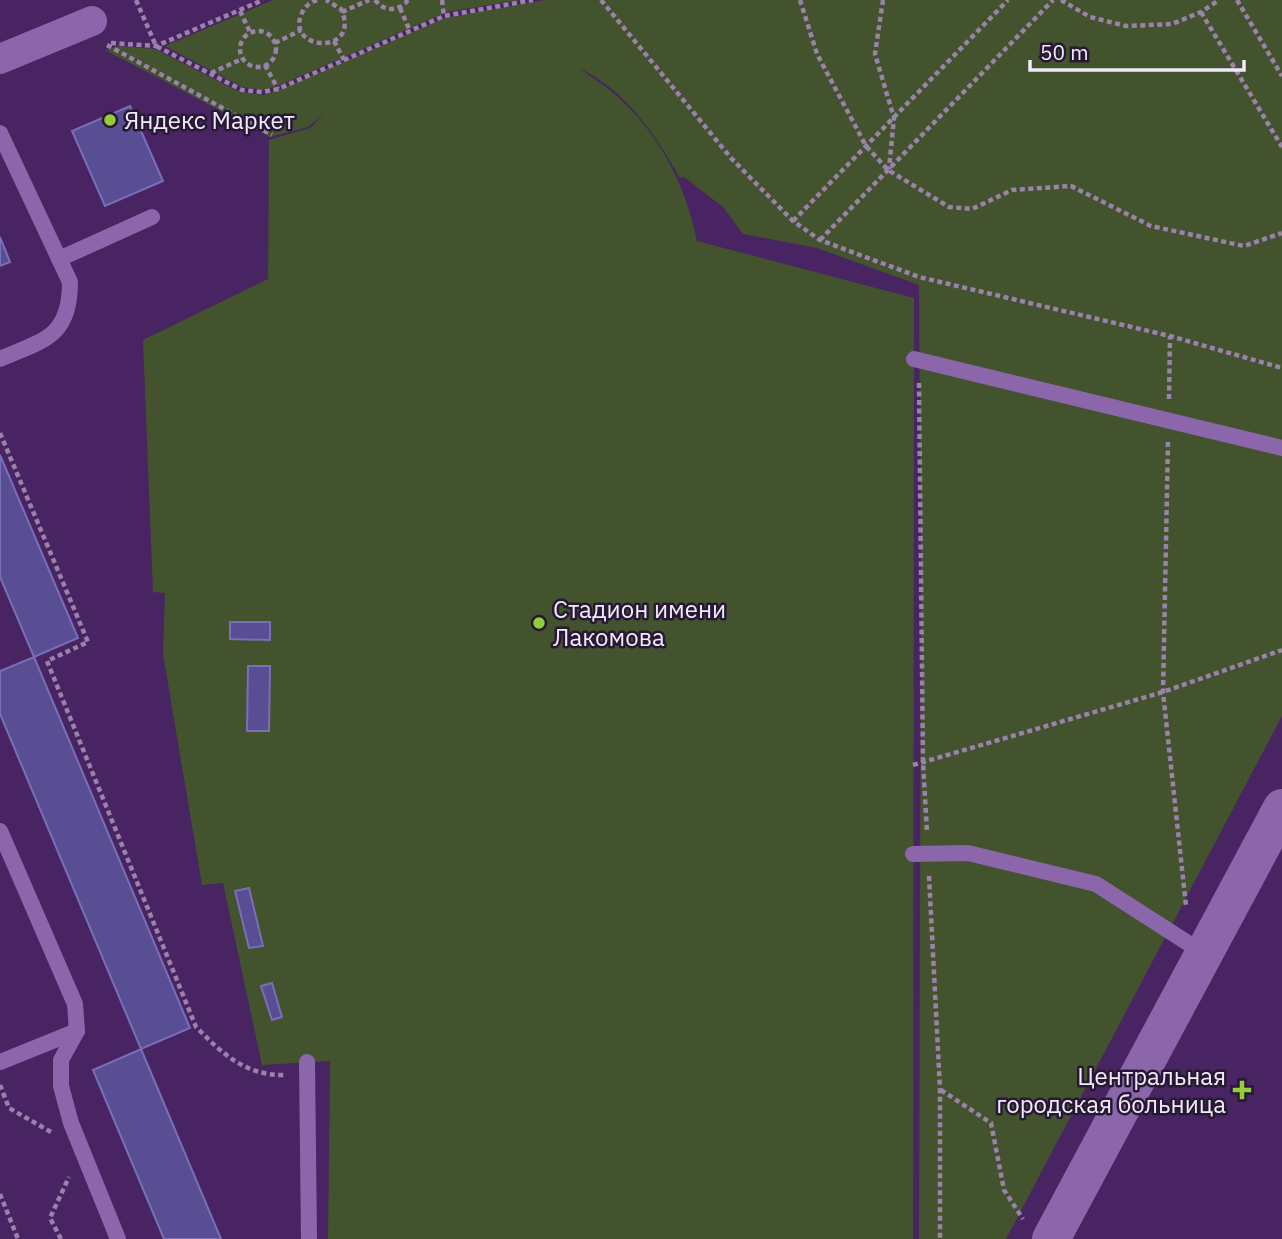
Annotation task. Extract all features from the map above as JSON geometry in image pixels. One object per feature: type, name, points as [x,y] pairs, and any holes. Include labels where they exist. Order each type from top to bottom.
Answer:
[{"type":"street","points":[[0,59],[92,21]]},
{"type":"street","points":[[1039,1231],[1205,954],[1282,808]]},
{"type":"lane","points":[[0,134],[70,282],[70,304],[61,327],[36,344],[0,359]]},
{"type":"lane","points":[[59,258],[152,217]]},
{"type":"lane","points":[[916,360],[1282,448]]},
{"type":"lane","points":[[0,831],[75,1004],[77,1031],[61,1060],[61,1086],[82,1149],[118,1239]]},
{"type":"lane","points":[[920,854],[968,853],[1096,884],[1205,954]]},
{"type":"lane","points":[[0,1062],[77,1031]]},
{"type":"lane","points":[[307,1068],[309,1239]]},
{"type":"path","points":[[136,0],[156,46]]},
{"type":"path","points":[[156,46],[263,0]]},
{"type":"path","points":[[314,0],[302,12],[301,30],[308,39],[320,44],[334,41],[345,23],[342,12],[335,4],[326,0]]},
{"type":"path","points":[[342,12],[369,0]]},
{"type":"path","points":[[375,0],[386,9],[400,8],[408,0]]},
{"type":"path","points":[[442,0],[444,16]]},
{"type":"path","points":[[272,135],[103,43],[156,46],[242,90],[262,92],[278,89],[444,16],[533,0]]},
{"type":"path","points":[[601,0],[731,158],[793,221],[820,240],[919,277],[1170,336],[1282,368]]},
{"type":"path","points":[[800,0],[817,54],[866,146],[888,170],[949,207],[972,209],[1012,190],[1071,186],[1151,226],[1244,246],[1282,233]]},
{"type":"path","points":[[883,0],[875,54],[894,118],[888,170]]},
{"type":"path","points":[[793,221],[1008,0]]},
{"type":"path","points":[[820,240],[1053,0]]},
{"type":"path","points":[[1061,0],[1090,17],[1126,26],[1172,24],[1201,12],[1218,0]]},
{"type":"path","points":[[1237,0],[1282,76]]},
{"type":"path","points":[[400,8],[410,31]]},
{"type":"path","points":[[240,10],[250,32]]},
{"type":"path","points":[[1201,12],[1282,146]]},
{"type":"path","points":[[275,43],[301,30]]},
{"type":"path","points":[[250,32],[268,33],[275,43],[275,54],[265,65],[251,66],[242,59],[241,41],[250,32]]},
{"type":"path","points":[[334,41],[344,60]]},
{"type":"path","points":[[210,73],[242,59]]},
{"type":"path","points":[[265,65],[278,89]]},
{"type":"path","points":[[1170,336],[1163,692],[1186,906]]},
{"type":"path","points":[[916,360],[923,762],[920,854],[940,1090],[940,1239]]},
{"type":"path","points":[[0,433],[88,642],[47,661],[196,1027],[228,1059],[253,1070],[277,1075],[307,1068]]},
{"type":"path","points":[[913,765],[1163,692],[1282,650]]},
{"type":"path","points":[[0,1085],[9,1108],[82,1149],[50,1218],[61,1239]]},
{"type":"path","points":[[940,1090],[991,1123],[1004,1190],[1039,1231]]},
{"type":"path","points":[[0,1194],[18,1239]]},
{"type":"green space","points":[[273,0],[521,0],[447,12],[278,86],[262,90],[242,87],[165,46]]},
{"type":"green space","name":"Стадион имени Лакомова","points":[[545,0],[1282,0],[1282,716],[1006,1239],[919,1239],[919,285],[817,248],[743,234],[723,207],[684,177],[680,178],[650,130],[626,102],[597,78],[581,69],[628,106],[656,140],[677,178],[697,241],[914,298],[913,1239],[328,1239],[330,1061],[262,1065],[223,883],[202,885],[163,654],[165,593],[153,592],[143,340],[268,279],[269,140],[310,128],[324,114],[308,127],[270,137],[105,50],[119,46],[155,49],[240,92],[264,95],[445,18]]},
{"type":"building","points":[[130,106],[163,181],[105,206],[72,131]]},
{"type":"building","points":[[0,237],[10,262],[0,266]]},
{"type":"building","points":[[0,455],[78,638],[34,657],[0,577]]},
{"type":"building","points":[[230,622],[270,622],[270,640],[230,639]]},
{"type":"building","points":[[34,657],[190,1028],[141,1049],[0,714],[0,671]]},
{"type":"building","points":[[248,666],[270,666],[269,731],[247,731]]},
{"type":"building","points":[[249,888],[263,946],[249,948],[235,891]]},
{"type":"building","points":[[272,983],[282,1017],[272,1020],[261,986]]},
{"type":"building","points":[[141,1049],[221,1239],[164,1239],[93,1070]]},
{"type":"place","name":"Яндекс Маркет","points":[[110,120]]},
{"type":"place","name":"Стадион имени Лакомова","points":[[539,623]]},
{"type":"place","name":"Центральная городская больница","points":[[1242,1090]]}]
